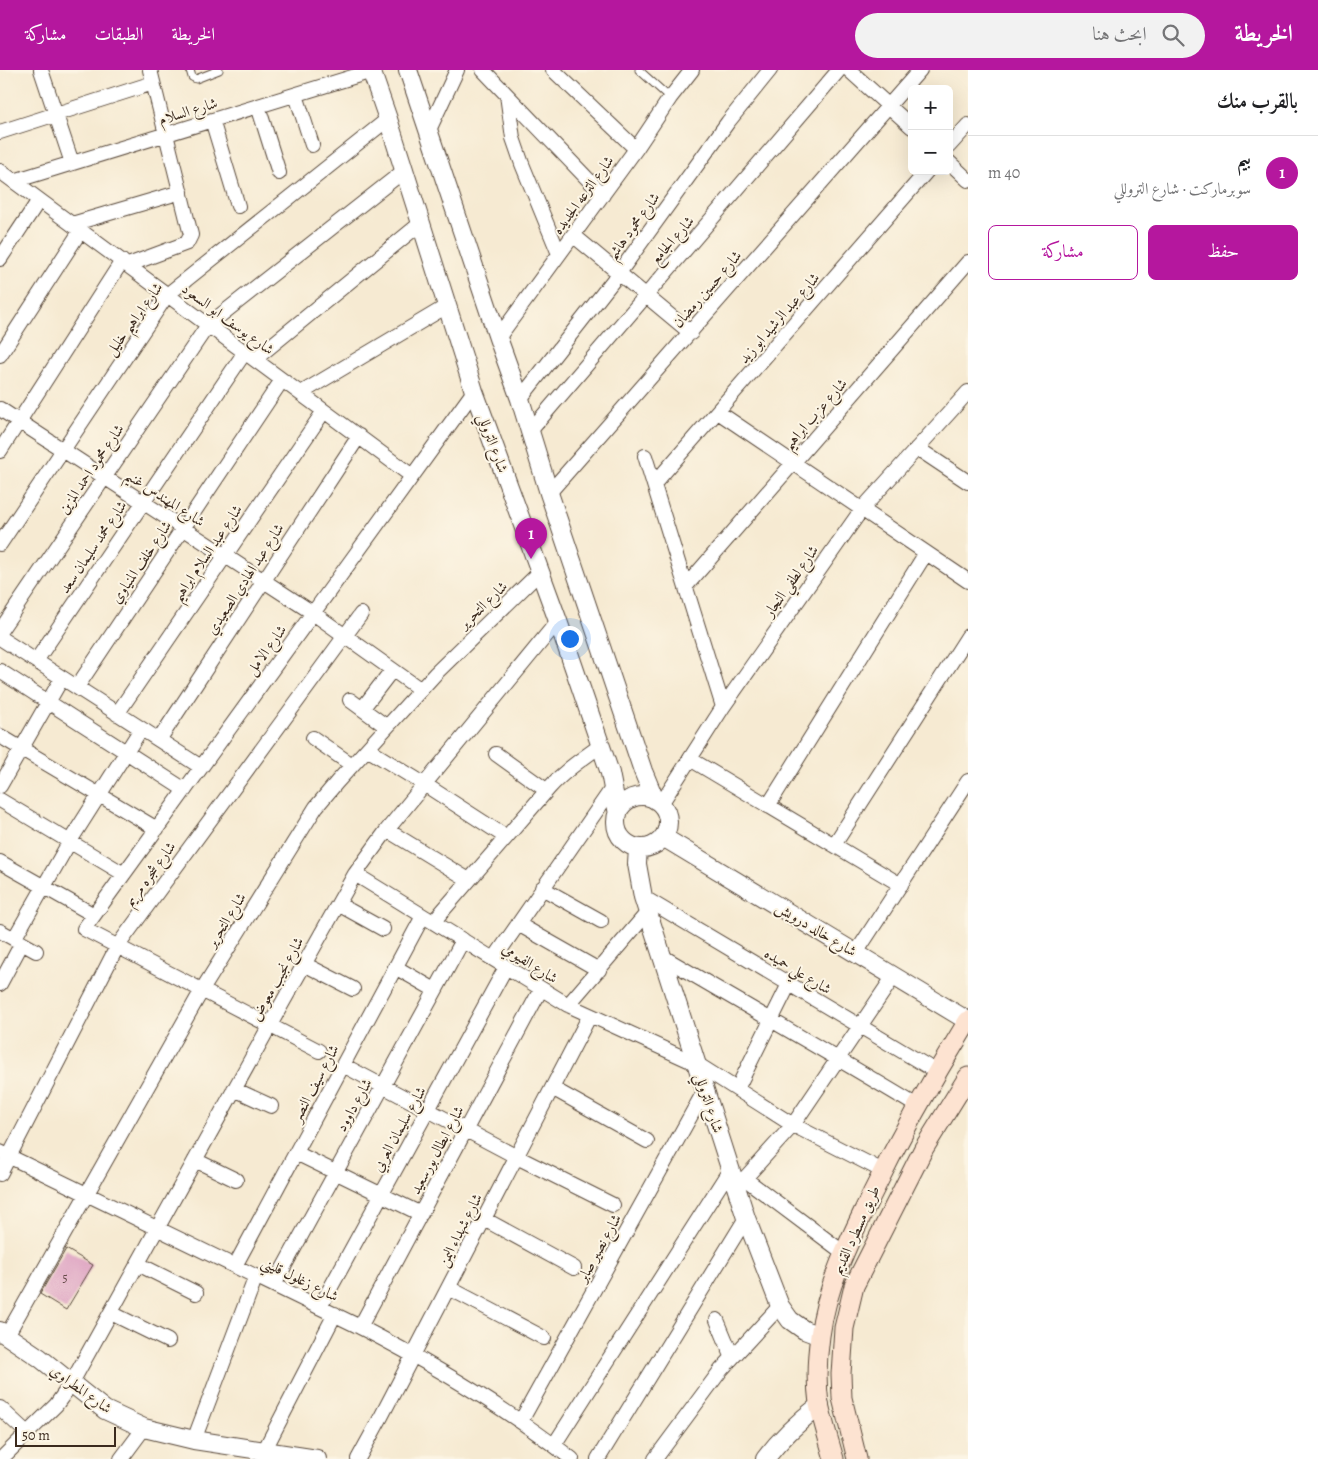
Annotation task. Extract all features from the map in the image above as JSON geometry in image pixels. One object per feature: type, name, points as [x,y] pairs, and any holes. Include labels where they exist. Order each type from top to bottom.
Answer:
[{"type":"main road","name":"طريق مسطرد القديم","points":[[834,1459],[820,1404],[818,1384],[820,1336],[828,1297],[844,1253],[883,1171],[937,1072],[968,1021]]},
{"type":"main road","name":"طريق مسطرد القديم","points":[[858,1459],[842,1398],[841,1374],[844,1328],[854,1286],[924,1148],[968,1077]]},
{"type":"street","points":[[41,70],[72,163]]},
{"type":"street","points":[[408,70],[520,399],[549,493],[643,771],[658,802],[666,812],[668,820],[667,829],[658,843],[638,848],[630,846],[620,836],[617,828],[616,821],[621,807],[633,798],[640,796],[648,797],[658,802]]},
{"type":"street","points":[[428,132],[456,70]]},
{"type":"street","points":[[483,70],[603,195]]},
{"type":"street","points":[[553,70],[636,150]]},
{"type":"street","name":"شارع الترعه الجديده","points":[[498,338],[636,150],[670,98],[692,70]]},
{"type":"street","name":"شارع محمود هاشم","points":[[520,399],[619,273],[728,122],[770,70]]},
{"type":"street","name":"شارع الجامع","points":[[530,431],[839,70]]},
{"type":"street","points":[[849,70],[908,124]]},
{"type":"street","name":"شارع حسين رمضان","points":[[549,493],[920,70]]},
{"type":"street","name":"شارع السلام","points":[[14,181],[371,71]]},
{"type":"street","name":"شارع التروللي","points":[[371,71],[405,170],[474,391],[558,621],[600,746],[613,787],[618,814]]},
{"type":"street","points":[[0,132],[56,114],[152,76],[191,231],[190,240],[187,243],[125,263],[0,452]]},
{"type":"street","points":[[296,95],[312,145]]},
{"type":"street","points":[[506,95],[513,138],[559,254]]},
{"type":"street","points":[[258,106],[279,173]]},
{"type":"street","name":"شارع ابراهيم خليل","points":[[0,544],[167,295],[388,119]]},
{"type":"street","points":[[212,120],[238,206]]},
{"type":"street","points":[[953,142],[968,125]]},
{"type":"street","points":[[953,166],[968,180]]},
{"type":"street","name":"شارع محمود احمد المزين","points":[[0,631],[208,325],[405,170]]},
{"type":"street","name":"شارع يوسف ابو السعود","points":[[0,171],[412,476]]},
{"type":"street","name":"شارع عبد الرشيد ابو زيد","points":[[654,484],[924,175]]},
{"type":"street","points":[[0,355],[76,227],[180,192]]},
{"type":"street","points":[[0,259],[39,200]]},
{"type":"street","name":"شارع محمد سليمان سعد","points":[[36,661],[143,502],[250,356],[421,224]]},
{"type":"street","points":[[573,235],[690,333]]},
{"type":"street","name":"شارع عزب ابراهيم","points":[[686,586],[968,262]]},
{"type":"street","points":[[301,394],[447,306]]},
{"type":"street","name":"شارع خلف المنياوي","points":[[77,687],[282,380]]},
{"type":"street","name":"شارع الامل","points":[[117,947],[84,929],[474,391]]},
{"type":"street","name":"شارع لطفي النجار","points":[[658,802],[690,759],[722,707],[862,510],[968,392]]},
{"type":"street","name":"شارع المهندس غنيم","points":[[0,409],[313,613],[421,690]]},
{"type":"street","name":"شارع عبد السلام ابراهيم","points":[[117,714],[324,411]]},
{"type":"street","points":[[718,412],[968,581]]},
{"type":"street","name":"شارع عبد الهادي الصعيدي","points":[[159,740],[359,436]]},
{"type":"street","points":[[917,448],[968,482]]},
{"type":"street","points":[[645,456],[722,707]]},
{"type":"street","points":[[768,806],[926,553]]},
{"type":"street","name":"شارع التحرير","points":[[3,1333],[87,1194],[202,990],[316,807],[436,673],[540,572]]},
{"type":"street","name":"شارع شجره مريم","points":[[0,1174],[5,1154],[117,947],[361,614]]},
{"type":"street","name":"شارع نجيب معوض","points":[[1,1459],[56,1405],[71,1384],[355,874],[387,830],[558,621]]},
{"type":"street","points":[[834,845],[968,636]]},
{"type":"street","points":[[0,638],[201,768]]},
{"type":"street","points":[[362,709],[392,670]]},
{"type":"street","points":[[0,671],[185,790]]},
{"type":"street","points":[[0,786],[62,678]]},
{"type":"street","points":[[350,700],[387,727]]},
{"type":"street","points":[[0,984],[43,886],[98,794],[141,729]]},
{"type":"street","points":[[0,736],[157,829]]},
{"type":"street","points":[[313,738],[352,765]]},
{"type":"street","name":"شارع سيف النصر","points":[[235,1266],[395,968],[428,919],[469,880],[546,790],[560,776],[600,746]]},
{"type":"street","points":[[367,749],[506,837]]},
{"type":"street","points":[[496,754],[546,790]]},
{"type":"street","points":[[690,759],[901,885]]},
{"type":"street","points":[[856,953],[968,781]]},
{"type":"street","points":[[500,963],[518,924],[613,787]]},
{"type":"street","points":[[0,800],[124,874]]},
{"type":"street","points":[[387,830],[469,880]]},
{"type":"street","name":"شارع خالد درويش","points":[[663,837],[968,1021]]},
{"type":"street","name":"شارع التروللي","points":[[638,848],[637,864],[646,904],[705,1090],[737,1178],[746,1218],[780,1306],[790,1320],[804,1330],[820,1336]]},
{"type":"street","points":[[0,862],[94,915]]},
{"type":"street","name":"شارع الفيومي","points":[[355,874],[568,1005],[697,1064],[792,1125],[883,1171]]},
{"type":"street","points":[[542,888],[602,921]]},
{"type":"street","points":[[338,904],[382,929]]},
{"type":"street","points":[[568,1005],[599,970],[646,904]]},
{"type":"street","name":"شارع علي حميده","points":[[646,904],[789,984],[937,1072]]},
{"type":"street","points":[[518,924],[599,970]]},
{"type":"street","points":[[0,931],[36,951]]},
{"type":"street","name":"شارع داوود","points":[[274,1285],[463,940]]},
{"type":"street","points":[[117,947],[319,1051]]},
{"type":"street","points":[[663,957],[918,1106]]},
{"type":"street","name":"شارع سليمان العربي","points":[[320,1307],[428,1110],[500,963]]},
{"type":"street","points":[[304,964],[352,989]]},
{"type":"street","points":[[395,968],[435,990]]},
{"type":"street","points":[[554,1445],[737,1178],[792,1125],[894,976]]},
{"type":"street","points":[[737,1089],[789,984]]},
{"type":"street","name":"شارع ابطال بورسعيد","points":[[360,1327],[541,988]]},
{"type":"street","name":"شارع شهداء اليمن","points":[[358,1459],[590,1015]]},
{"type":"street","points":[[343,1065],[517,1157],[613,1204]]},
{"type":"street","points":[[552,1088],[647,1140]]},
{"type":"street","points":[[234,1089],[271,1106]]},
{"type":"street","name":"شارع نصير صابر","points":[[520,1421],[705,1090]]},
{"type":"street","points":[[296,1153],[421,1214]]},
{"type":"street","name":"شارع زغلول قليني","points":[[5,1154],[414,1354],[520,1421],[572,1459]]},
{"type":"street","points":[[195,1160],[236,1180]]},
{"type":"street","points":[[737,1178],[844,1253]]},
{"type":"street","points":[[598,1459],[746,1218]]},
{"type":"street","points":[[484,1219],[574,1268]]},
{"type":"street","points":[[138,1264],[196,1293]]},
{"type":"street","points":[[194,1440],[256,1276]]},
{"type":"street","points":[[449,1288],[544,1338]]},
{"type":"street","points":[[654,1459],[732,1356],[780,1306]]},
{"type":"street","points":[[111,1313],[168,1341]]},
{"type":"street","points":[[264,1451],[335,1314]]},
{"type":"street","points":[[717,1320],[732,1356]]},
{"type":"street","name":"شارع المطراوي","points":[[3,1333],[40,1358],[105,1410],[144,1428],[194,1440],[317,1459]]},
{"type":"street","points":[[765,1459],[779,1441],[820,1404]]},
{"type":"street","points":[[0,1408],[26,1433]]},
{"type":"street","points":[[120,1459],[144,1428]]},
{"type":"lane","points":[[190,70],[192,77],[195,79],[219,70]]},
{"type":"lane","points":[[638,70],[670,98]]},
{"type":"building","points":[[66,1249],[93,1265],[66,1310],[40,1294]]},
{"type":"place","name":"بيم","points":[[531,559]]}]
